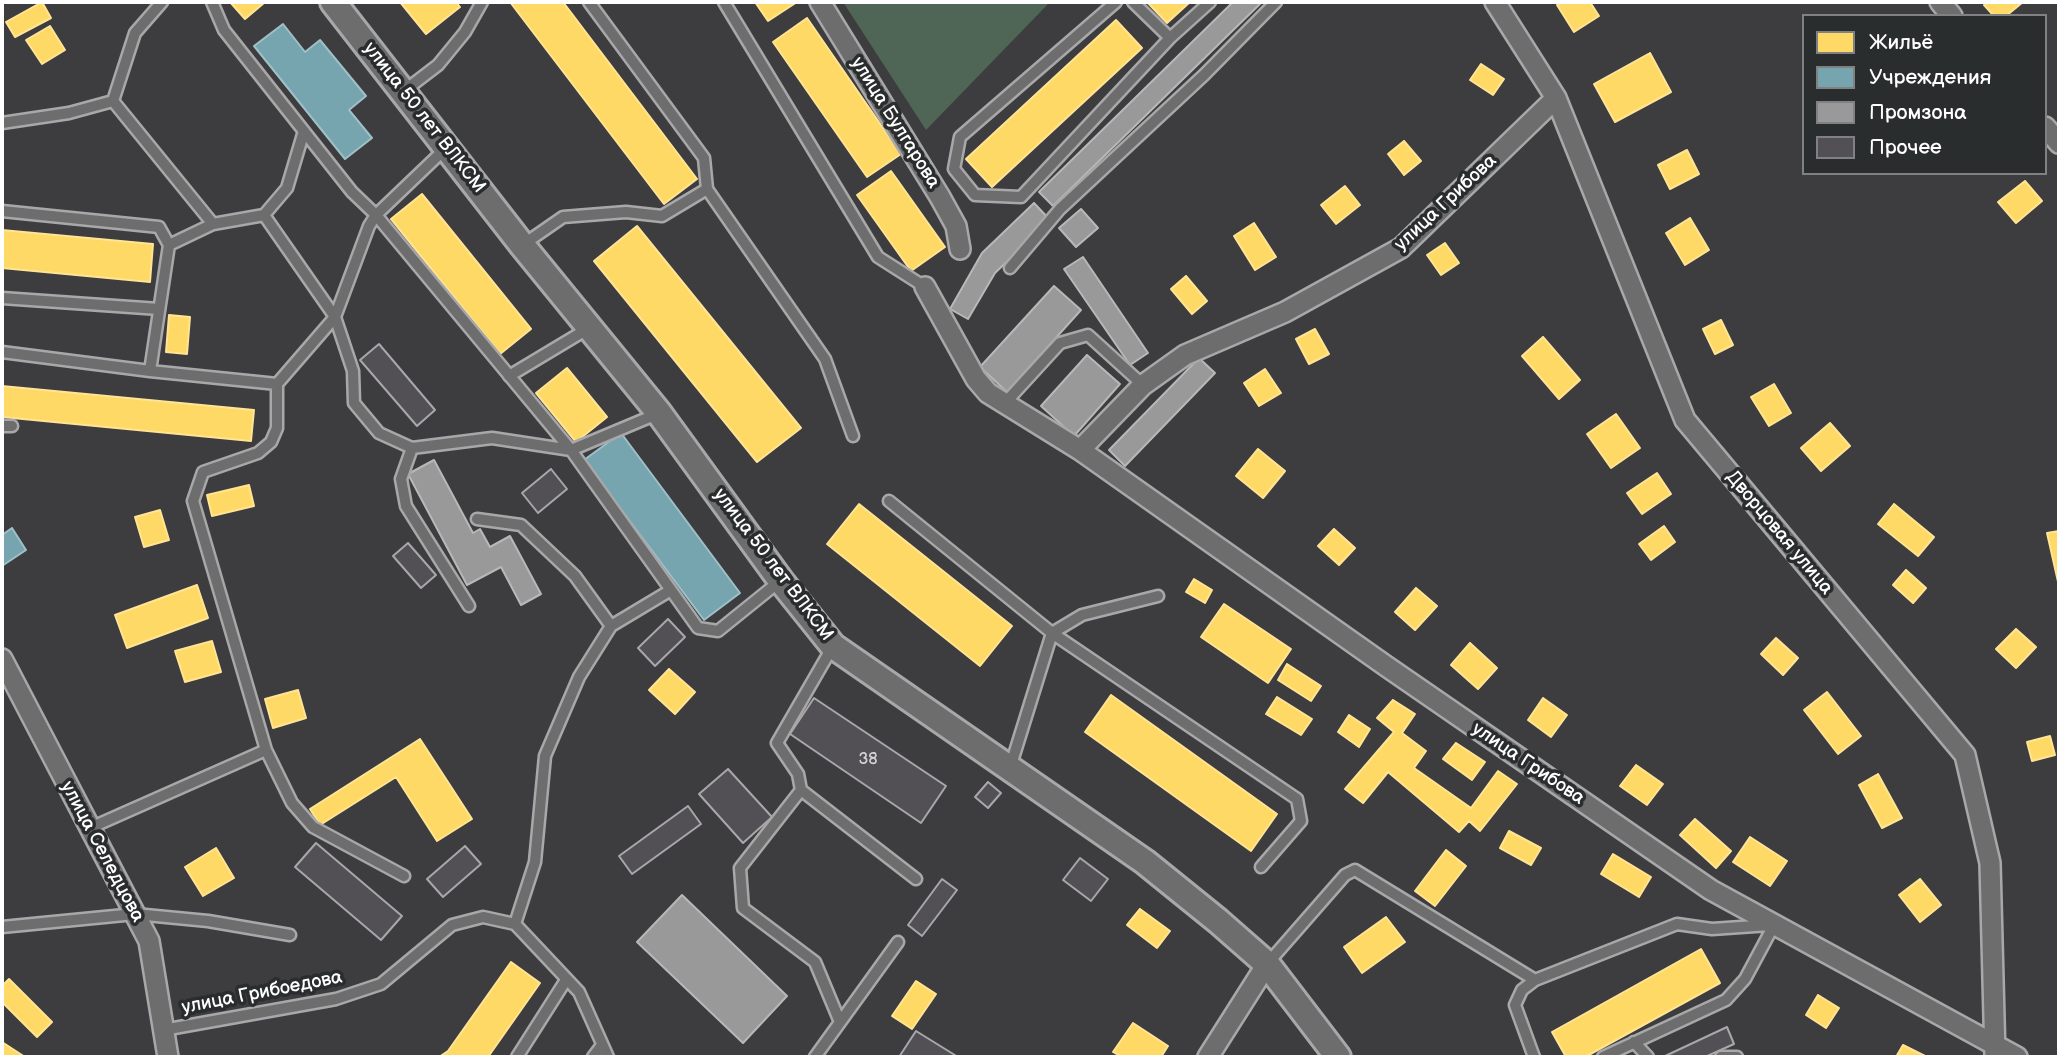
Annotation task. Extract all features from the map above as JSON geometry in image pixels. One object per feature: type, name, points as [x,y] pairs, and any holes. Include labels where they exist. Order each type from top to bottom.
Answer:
[{"type":"street","name":"улица 50 лет ВЛКСМ","points":[[333,2],[522,245],[659,413],[781,581],[833,646],[1145,862],[1267,964],[1338,1057]]},
{"type":"street","name":"улица Булгарова","points":[[820,2],[940,197],[956,226],[960,248]]},
{"type":"street","name":"Дворцовая улица","points":[[1495,2],[1556,98],[1685,420],[1965,755],[1990,863],[1995,1053]]},
{"type":"street","name":"улица Грибова","points":[[1080,450],[1143,385],[1185,355],[1285,312],[1401,248],[1556,98]]},
{"type":"street","points":[[2047,129],[2059,143]]},
{"type":"street","points":[[925,287],[976,379],[988,393],[1006,402]]},
{"type":"street","name":"улица Грибова","points":[[1006,402],[1080,450],[1374,659],[1711,890],[1995,1053]]},
{"type":"street","name":"улица Селедцова","points":[[2,659],[149,941],[168,1057]]},
{"type":"street","points":[[1208,1057],[1267,964]]},
{"type":"street","points":[[1995,1053],[2017,1057]]},
{"type":"lane","points":[[113,101],[135,33],[162,2]]},
{"type":"lane","points":[[212,2],[223,30],[352,192],[376,215],[571,450],[698,628],[718,631],[781,581]]},
{"type":"lane","points":[[404,92],[438,65],[465,32],[482,2]]},
{"type":"lane","points":[[589,2],[704,158],[707,189],[825,359],[853,436]]},
{"type":"lane","points":[[724,2],[878,257],[925,287]]},
{"type":"lane","points":[[1116,2],[960,137],[954,169],[975,195],[1021,197],[1170,38],[1210,2]]},
{"type":"lane","points":[[1133,2],[1170,38]]},
{"type":"lane","points":[[1010,268],[1060,209],[1204,75],[1276,2]]},
{"type":"lane","points":[[2,123],[69,113],[113,101]]},
{"type":"lane","points":[[113,101],[214,224]]},
{"type":"lane","points":[[169,245],[214,224],[264,215],[287,188],[304,131]]},
{"type":"lane","points":[[404,876],[313,827],[292,803],[266,750],[193,501],[203,472],[258,453],[271,442],[277,428],[277,384],[335,317],[369,226],[376,215],[446,147]]},
{"type":"lane","points":[[522,245],[563,217],[626,212],[662,216],[707,189]]},
{"type":"lane","points":[[2,211],[159,227],[169,245],[150,371]]},
{"type":"lane","points":[[264,215],[335,317],[353,371],[354,403],[379,433],[412,448],[492,438],[571,450],[659,413]]},
{"type":"lane","points":[[2,298],[159,310]]},
{"type":"lane","points":[[509,376],[590,327]]},
{"type":"lane","points":[[1006,402],[1059,343],[1088,334],[1143,385]]},
{"type":"lane","points":[[2,352],[277,384]]},
{"type":"lane","points":[[412,448],[401,479],[406,506],[468,606]]},
{"type":"lane","points":[[889,501],[1052,633],[1297,799],[1301,821],[1261,867]]},
{"type":"lane","points":[[477,519],[521,525],[575,576],[611,626]]},
{"type":"lane","points":[[608,1057],[579,992],[515,924],[535,862],[545,756],[579,677],[611,626],[671,590]]},
{"type":"lane","points":[[1009,768],[1052,633],[1082,614],[1158,596]]},
{"type":"lane","points":[[833,646],[777,743],[798,774],[802,790],[916,879]]},
{"type":"lane","points":[[90,828],[266,750]]},
{"type":"lane","points":[[802,790],[740,868],[743,908],[815,962],[840,1022]]},
{"type":"lane","points":[[1267,964],[1345,875],[1355,870],[1535,980]]},
{"type":"lane","points":[[2,927],[135,914],[290,935]]},
{"type":"lane","name":"улица Грибоедова","points":[[163,1030],[336,999],[381,984],[452,925],[483,917],[515,924]]},
{"type":"lane","points":[[1534,1057],[1515,1005],[1522,990],[1535,980],[1678,924],[1712,929],[1774,925]]},
{"type":"lane","points":[[1603,1057],[1726,1000],[1745,979],[1774,925]]},
{"type":"lane","points":[[815,1057],[898,942]]},
{"type":"lane","points":[[517,1057],[566,980]]},
{"type":"lane","points":[[1634,1042],[1648,1057]]},
{"type":"lane","points":[[593,1057],[602,1045]]},
{"type":"lane","points":[[1721,1057],[1737,1057]]},
{"type":"green space","points":[[843,2],[1050,2],[926,130]]},
{"type":"building: Жильё","points":[[42,2],[51,18],[15,37],[6,22]]},
{"type":"building: Жильё","points":[[230,2],[262,2],[264,3],[245,19]]},
{"type":"building: Жильё","points":[[400,2],[456,2],[460,7],[426,34]]},
{"type":"building: Жильё","points":[[510,2],[563,2],[697,179],[664,204]]},
{"type":"building: Жильё","points":[[755,2],[797,2],[768,21]]},
{"type":"building: Жильё","points":[[1147,2],[1190,2],[1167,23]]},
{"type":"building: Жильё","points":[[1562,2],[1590,2],[1599,16],[1574,32],[1557,5]]},
{"type":"building: Жильё","points":[[1988,2],[2023,2],[2008,14],[1992,14],[1984,5]]},
{"type":"building: Жильё","points":[[807,18],[901,154],[867,177],[773,42]]},
{"type":"building: Жильё","points":[[1116,20],[1142,48],[992,187],[966,159]]},
{"type":"building: Жильё","points":[[50,26],[65,50],[42,64],[26,40]]},
{"type":"building: Жильё","points":[[1650,53],[1671,92],[1615,122],[1594,84]]},
{"type":"building: Жильё","points":[[1481,64],[1504,79],[1493,95],[1470,80]]},
{"type":"building: Жильё","points":[[1404,141],[1421,161],[1404,175],[1388,154]]},
{"type":"building: Жильё","points":[[1687,150],[1699,174],[1670,189],[1658,165]]},
{"type":"building: Жильё","points":[[891,171],[945,247],[911,271],[857,195]]},
{"type":"building: Жильё","points":[[2025,181],[2042,201],[2016,223],[1998,202]]},
{"type":"building: Жильё","points":[[1345,186],[1360,205],[1336,224],[1321,205]]},
{"type":"building: Жильё","points":[[422,194],[531,329],[500,354],[391,219]]},
{"type":"building: Жильё","points":[[1690,218],[1709,250],[1685,265],[1666,233]]},
{"type":"building: Жильё","points":[[1254,223],[1276,257],[1255,270],[1234,236]]},
{"type":"building: Жильё","points":[[637,226],[801,428],[757,462],[594,261]]},
{"type":"building: Жильё","points":[[2,230],[153,244],[150,282],[2,268]]},
{"type":"building: Жильё","points":[[1445,243],[1459,263],[1441,275],[1427,255]]},
{"type":"building: Жильё","points":[[1186,276],[1207,301],[1192,314],[1171,289]]},
{"type":"building: Жильё","points":[[169,315],[190,317],[187,354],[166,352]]},
{"type":"building: Жильё","points":[[1721,320],[1733,345],[1715,354],[1703,329]]},
{"type":"building: Жильё","points":[[1315,329],[1329,354],[1309,364],[1296,339]]},
{"type":"building: Жильё","points":[[1543,337],[1580,380],[1559,399],[1522,356]]},
{"type":"building: Жильё","points":[[567,368],[607,417],[576,442],[536,393]]},
{"type":"building: Жильё","points":[[1265,369],[1281,393],[1259,406],[1244,383]]},
{"type":"building: Жильё","points":[[1774,384],[1791,413],[1769,426],[1751,397]]},
{"type":"building: Жильё","points":[[2,386],[254,410],[251,441],[2,417]]},
{"type":"building: Жильё","points":[[1616,414],[1640,448],[1611,468],[1587,434]]},
{"type":"building: Жильё","points":[[1830,423],[1850,446],[1821,471],[1801,448]]},
{"type":"building: Жильё","points":[[1258,449],[1285,471],[1263,498],[1236,476]]},
{"type":"building: Жильё","points":[[1657,473],[1671,494],[1642,514],[1627,493]]},
{"type":"building: Жильё","points":[[249,485],[254,506],[212,516],[207,495]]},
{"type":"building: Жильё","points":[[859,504],[1012,626],[980,666],[827,544]]},
{"type":"building: Жильё","points":[[1894,504],[1934,537],[1918,556],[1878,524]]},
{"type":"building: Жильё","points":[[160,510],[169,540],[144,547],[135,517]]},
{"type":"building: Жильё","points":[[1664,526],[1675,542],[1651,560],[1639,544]]},
{"type":"building: Жильё","points":[[1334,529],[1355,548],[1339,565],[1318,546]]},
{"type":"building: Жильё","points":[[2059,531],[2059,586],[2047,533]]},
{"type":"building: Жильё","points":[[1906,570],[1926,588],[1913,603],[1893,585]]},
{"type":"building: Жильё","points":[[1194,579],[1212,590],[1205,603],[1186,592]]},
{"type":"building: Жильё","points":[[197,585],[208,618],[127,648],[115,615]]},
{"type":"building: Жильё","points":[[1416,588],[1437,606],[1415,630],[1395,612]]},
{"type":"building: Жильё","points":[[1224,604],[1291,649],[1268,683],[1201,637]]},
{"type":"building: Жильё","points":[[2016,629],[2036,647],[2016,668],[1996,649]]},
{"type":"building: Жильё","points":[[1776,638],[1798,658],[1783,675],[1761,654]]},
{"type":"building: Жильё","points":[[212,641],[221,672],[185,682],[175,651]]},
{"type":"building: Жильё","points":[[1470,643],[1497,668],[1478,689],[1451,665]]},
{"type":"building: Жильё","points":[[1287,664],[1321,686],[1311,701],[1278,680]]},
{"type":"building: Жильё","points":[[669,669],[695,692],[675,714],[649,690]]},
{"type":"building: Жильё","points":[[298,690],[306,718],[273,728],[265,699]]},
{"type":"building: Жильё","points":[[1827,692],[1861,736],[1838,754],[1804,710]]},
{"type":"building: Жильё","points":[[1111,695],[1277,814],[1251,851],[1085,732]]},
{"type":"building: Жильё","points":[[1277,697],[1312,719],[1301,735],[1266,714]]},
{"type":"building: Жильё","points":[[1543,698],[1567,715],[1551,737],[1528,720]]},
{"type":"building: Жильё","points":[[1393,700],[1415,714],[1402,733],[1426,751],[1414,768],[1471,808],[1498,771],[1517,784],[1480,831],[1469,821],[1459,832],[1388,772],[1363,803],[1345,789],[1394,732],[1377,718]]},
{"type":"building: Жильё","points":[[1349,715],[1370,729],[1359,747],[1338,732]]},
{"type":"building: Жильё","points":[[2050,736],[2055,755],[2032,761],[2027,742]]},
{"type":"building: Жильё","points":[[420,739],[472,819],[437,841],[396,777],[320,825],[310,809]]},
{"type":"building: Жильё","points":[[1456,743],[1485,762],[1472,780],[1443,759]]},
{"type":"building: Жильё","points":[[1636,765],[1663,784],[1647,805],[1620,786]]},
{"type":"building: Жильё","points":[[1878,774],[1902,818],[1882,828],[1859,785]]},
{"type":"building: Жильё","points":[[1695,819],[1731,851],[1716,868],[1680,835]]},
{"type":"building: Жильё","points":[[1509,831],[1541,848],[1531,865],[1500,848]]},
{"type":"building: Жильё","points":[[1750,837],[1787,861],[1770,886],[1733,862]]},
{"type":"building: Жильё","points":[[216,848],[234,878],[203,896],[185,867]]},
{"type":"building: Жильё","points":[[1446,850],[1466,866],[1435,906],[1415,891]]},
{"type":"building: Жильё","points":[[1613,854],[1651,877],[1639,897],[1601,874]]},
{"type":"building: Жильё","points":[[1920,879],[1941,905],[1920,922],[1899,895]]},
{"type":"building: Жильё","points":[[1140,909],[1170,931],[1157,948],[1127,925]]},
{"type":"building: Жильё","points":[[1386,917],[1405,942],[1362,973],[1344,947]]},
{"type":"building: Жильё","points":[[1701,949],[1720,983],[1585,1057],[1566,1057],[1552,1032]]},
{"type":"building: Жильё","points":[[511,962],[540,983],[488,1057],[439,1057],[448,1051]]},
{"type":"building: Жильё","points":[[9,979],[52,1022],[37,1037],[2,1002],[2,986]]},
{"type":"building: Жильё","points":[[916,981],[936,994],[912,1029],[892,1016]]},
{"type":"building: Жильё","points":[[1818,995],[1839,1008],[1826,1028],[1806,1015]]},
{"type":"building: Жильё","points":[[1133,1023],[1168,1046],[1161,1057],[1122,1057],[1113,1052]]},
{"type":"building: Жильё","points":[[2,1042],[25,1057],[2,1057]]},
{"type":"building: Жильё","points":[[1903,1045],[1927,1057],[1896,1057]]},
{"type":"building: Учреждения","points":[[283,24],[305,52],[320,40],[366,96],[349,110],[372,138],[345,159],[254,46]]},
{"type":"building: Учреждения","points":[[621,433],[740,593],[704,620],[584,460]]},
{"type":"building: Учреждения","points":[[12,528],[26,550],[2,566],[2,535]]},
{"type":"building: Промзона","points":[[1233,2],[1262,2],[1053,206],[1039,192]]},
{"type":"building: Промзона","points":[[1034,203],[1050,220],[995,273],[968,319],[950,309],[982,253]]},
{"type":"building: Промзона","points":[[1081,209],[1098,228],[1076,247],[1059,228]]},
{"type":"building: Промзона","points":[[1083,257],[1148,353],[1130,365],[1064,269]]},
{"type":"building: Промзона","points":[[1054,286],[1081,310],[1007,392],[980,367]]},
{"type":"building: Промзона","points":[[1087,355],[1120,384],[1074,436],[1041,406]]},
{"type":"building: Промзона","points":[[1199,358],[1215,373],[1125,466],[1109,450]]},
{"type":"building: Промзона","points":[[434,460],[473,533],[480,529],[490,547],[510,536],[541,594],[521,605],[501,567],[467,585],[408,474]]},
{"type":"building: Промзона","points":[[682,895],[787,996],[743,1043],[637,942]]},
{"type":"building: Прочее","points":[[379,344],[435,410],[417,426],[360,360]]},
{"type":"building: Прочее","points":[[551,469],[567,489],[538,513],[522,493]]},
{"type":"building: Прочее","points":[[408,543],[436,575],[421,588],[393,556]]},
{"type":"building: Прочее","points":[[668,619],[685,637],[655,666],[638,648]]},
{"type":"building: Прочее","points":[[814,698],[946,786],[921,823],[790,734]]},
{"type":"building: Прочее","points":[[728,769],[772,817],[743,843],[699,794]]},
{"type":"building: Прочее","points":[[988,782],[1001,793],[988,808],[975,797]]},
{"type":"building: Прочее","points":[[688,806],[701,824],[632,874],[619,856]]},
{"type":"building: Прочее","points":[[316,843],[402,916],[381,940],[295,867]]},
{"type":"building: Прочее","points":[[465,846],[481,864],[443,897],[427,879]]},
{"type":"building: Прочее","points":[[1080,858],[1108,879],[1091,901],[1063,880]]},
{"type":"building: Прочее","points":[[942,879],[957,890],[922,936],[908,925]]},
{"type":"building: Прочее","points":[[1727,1027],[1734,1044],[1705,1057],[1663,1057]]},
{"type":"building: Прочее","points":[[916,1031],[958,1057],[899,1057]]}]
